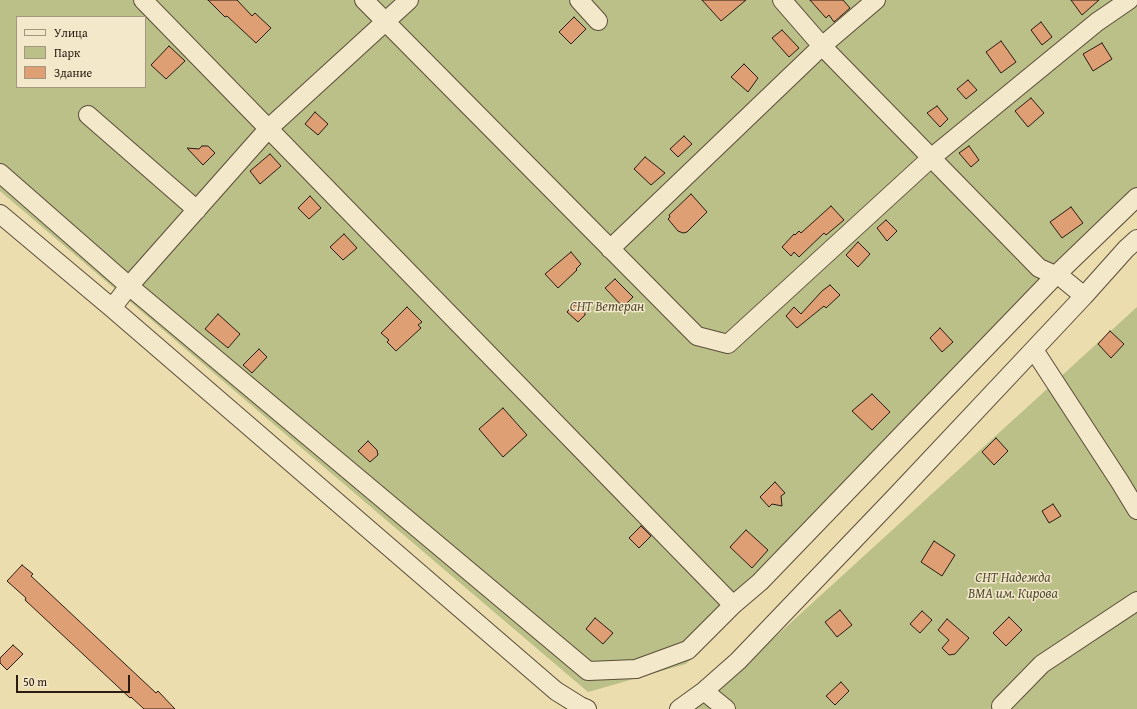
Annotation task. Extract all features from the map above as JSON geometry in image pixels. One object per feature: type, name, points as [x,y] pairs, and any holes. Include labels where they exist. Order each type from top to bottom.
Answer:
[{"type":"street","points":[[143,0],[733,605]]},
{"type":"street","points":[[364,0],[697,336],[728,344],[931,158],[1097,22],[1129,0]]},
{"type":"street","points":[[112,308],[129,286],[269,128],[409,0]]},
{"type":"street","points":[[579,0],[598,21]]},
{"type":"street","points":[[782,0],[822,46],[1039,268],[1062,278],[1084,296]]},
{"type":"street","points":[[610,249],[822,46],[876,0]]},
{"type":"street","points":[[88,115],[197,210]]},
{"type":"street","points":[[0,173],[129,286],[588,672],[636,669],[688,650],[733,605],[760,582],[1056,275],[1137,197]]},
{"type":"street","points":[[0,214],[112,308],[556,691],[587,709]]},
{"type":"street","points":[[679,709],[704,691],[738,661],[1034,350],[1126,249],[1137,239]]},
{"type":"street","points":[[1034,350],[1137,510]]},
{"type":"street","points":[[1001,706],[1042,664],[1137,601]]},
{"type":"street","points":[[704,691],[726,709]]},
{"type":"green space","name":"СНТ Ветеран","points":[[0,0],[1137,0],[1137,209],[1062,278],[686,664],[588,692],[0,191]]},
{"type":"green space","name":"СНТ Надежда ВМА им. Кирова","points":[[1137,307],[1137,709],[696,709]]},
{"type":"building","points":[[208,0],[237,0],[252,16],[255,13],[271,28],[256,43],[227,16],[225,17]]},
{"type":"building","points":[[702,0],[746,0],[721,21]]},
{"type":"building","points":[[810,0],[843,0],[850,8],[834,22],[829,15],[826,18]]},
{"type":"building","points":[[1071,0],[1099,0],[1082,15]]},
{"type":"building","points":[[574,17],[586,29],[571,44],[559,32]]},
{"type":"building","points":[[1041,22],[1052,37],[1042,45],[1031,30]]},
{"type":"building","points":[[782,30],[799,48],[789,57],[772,38]]},
{"type":"building","points":[[1001,41],[1016,62],[1001,73],[986,52]]},
{"type":"building","points":[[1102,43],[1112,59],[1093,71],[1083,54]]},
{"type":"building","points":[[169,46],[185,61],[166,79],[151,65]]},
{"type":"building","points":[[744,64],[758,78],[748,92],[731,77]]},
{"type":"building","points":[[968,80],[977,90],[966,99],[957,89]]},
{"type":"building","points":[[1031,98],[1044,113],[1028,127],[1015,111]]},
{"type":"building","points":[[937,106],[948,119],[940,127],[927,113]]},
{"type":"building","points":[[315,112],[328,124],[318,135],[305,124]]},
{"type":"building","points":[[684,136],[692,144],[678,157],[670,149]]},
{"type":"building","points":[[202,146],[208,146],[215,153],[203,165],[187,148],[199,149]]},
{"type":"building","points":[[969,146],[979,160],[971,167],[959,153]]},
{"type":"building","points":[[270,154],[281,166],[260,184],[250,171]]},
{"type":"building","points":[[645,157],[665,173],[651,185],[634,169]]},
{"type":"building","points":[[691,194],[707,212],[687,232],[683,233],[678,231],[668,219],[670,217],[669,215]]},
{"type":"building","points":[[310,196],[321,208],[309,219],[298,208]]},
{"type":"building","points":[[831,206],[844,220],[826,235],[824,233],[799,257],[794,252],[791,256],[782,247],[794,234],[795,235],[799,231],[801,233]]},
{"type":"building","points":[[1071,207],[1083,223],[1062,238],[1050,222]]},
{"type":"building","points":[[886,220],[897,231],[887,241],[877,228]]},
{"type":"building","points":[[344,234],[357,248],[343,260],[330,247]]},
{"type":"building","points":[[858,242],[870,254],[858,267],[846,255]]},
{"type":"building","points":[[571,252],[581,264],[576,269],[577,270],[558,288],[545,274]]},
{"type":"building","points":[[615,279],[633,297],[623,307],[605,288]]},
{"type":"building","points":[[830,285],[840,295],[826,308],[824,306],[797,328],[786,316],[794,307],[801,314],[822,291]]},
{"type":"building","points":[[573,305],[585,305],[585,315],[578,322],[567,312]]},
{"type":"building","points":[[407,307],[422,322],[418,325],[421,328],[396,351],[387,342],[389,340],[381,333]]},
{"type":"building","points":[[218,314],[240,334],[228,348],[205,329]]},
{"type":"building","points":[[940,328],[953,342],[942,352],[930,338]]},
{"type":"building","points":[[1110,331],[1124,344],[1111,358],[1098,344]]},
{"type":"building","points":[[259,349],[267,357],[252,373],[243,365]]},
{"type":"building","points":[[872,394],[890,412],[872,430],[852,411]]},
{"type":"building","points":[[503,408],[527,435],[503,457],[479,429]]},
{"type":"building","points":[[996,438],[1008,451],[994,465],[982,452]]},
{"type":"building","points":[[368,441],[377,450],[378,455],[370,462],[358,451]]},
{"type":"building","points":[[775,482],[785,493],[781,496],[782,506],[772,504],[769,507],[760,497]]},
{"type":"building","points":[[1053,504],[1061,516],[1049,523],[1042,511]]},
{"type":"building","points":[[641,526],[651,536],[639,548],[629,538]]},
{"type":"building","points":[[746,530],[768,550],[752,568],[730,547]]},
{"type":"building","points":[[934,541],[955,555],[942,576],[921,562]]},
{"type":"building","points":[[22,565],[33,574],[31,576],[156,693],[158,691],[175,709],[144,709],[131,697],[130,698],[25,600],[26,598],[7,581]]},
{"type":"building","points":[[840,610],[852,625],[837,637],[825,622]]},
{"type":"building","points":[[922,611],[932,620],[920,633],[910,624]]},
{"type":"building","points":[[1009,617],[1022,630],[1006,646],[993,633]]},
{"type":"building","points":[[595,618],[613,633],[603,644],[586,629]]},
{"type":"building","points":[[947,619],[969,638],[955,654],[949,655],[942,648],[949,640],[938,630]]},
{"type":"building","points":[[13,645],[23,654],[7,670],[0,663],[0,658]]},
{"type":"building","points":[[841,682],[849,691],[835,705],[826,696]]}]
